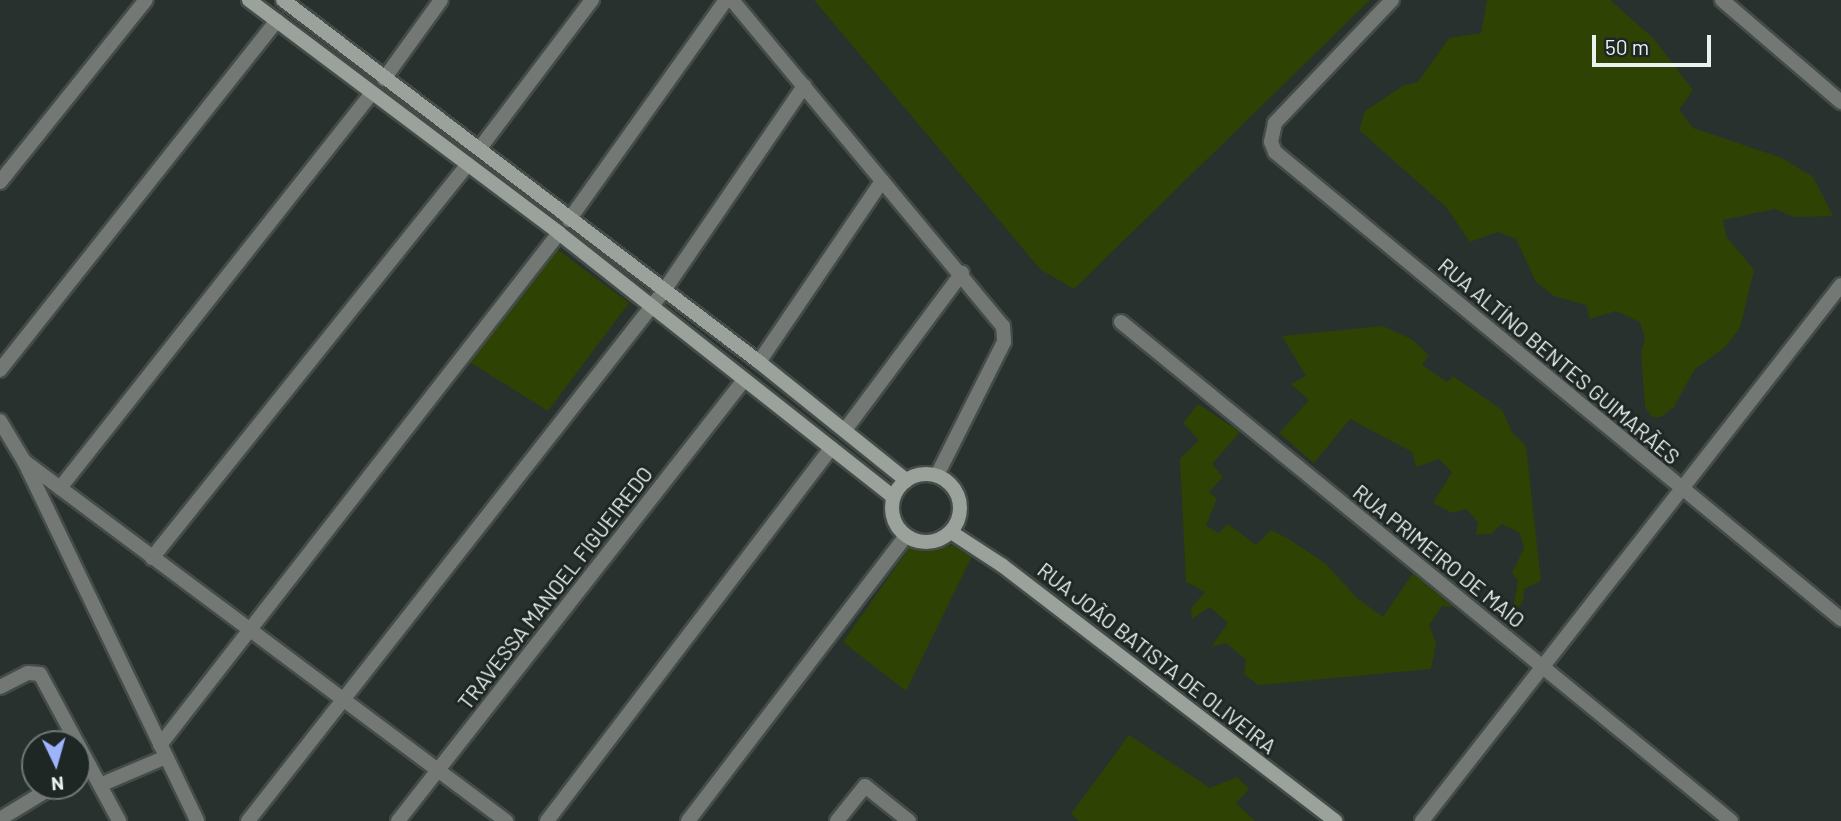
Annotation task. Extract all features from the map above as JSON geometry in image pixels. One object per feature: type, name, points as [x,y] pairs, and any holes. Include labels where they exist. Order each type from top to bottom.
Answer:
[{"type":"street","points":[[0,182],[146,0]]},
{"type":"street","points":[[249,0],[559,233],[893,497]]},
{"type":"street","points":[[384,79],[441,0]]},
{"type":"street","points":[[480,148],[592,0]]},
{"type":"street","points":[[569,220],[726,0]]},
{"type":"street","points":[[732,0],[962,273],[1005,335],[937,475]]},
{"type":"street","name":"RUA ALTÍNO BENTES GUIMARÃES","points":[[1392,0],[1275,123],[1271,142],[1275,152],[1680,489],[1841,619]]},
{"type":"street","points":[[1722,0],[1841,102]]},
{"type":"street","points":[[288,2],[384,79],[480,148],[569,220],[759,362],[906,480]]},
{"type":"street","points":[[0,370],[277,21]]},
{"type":"street","points":[[248,821],[663,292],[804,86]]},
{"type":"street","points":[[60,488],[372,93]]},
{"type":"street","points":[[152,558],[468,164]]},
{"type":"street","points":[[759,362],[882,181]]},
{"type":"street","points":[[100,785],[163,751],[247,628],[559,233]]},
{"type":"street","points":[[845,430],[962,273]]},
{"type":"street","points":[[1422,821],[1841,285]]},
{"type":"street","name":"RUA PRIMEIRO DE MAIO","points":[[1121,322],[1731,821]]},
{"type":"street","name":"TRAVESSA MANOEL FIGUEIREDO","points":[[398,821],[744,380]]},
{"type":"street","points":[[0,421],[24,461],[197,821]]},
{"type":"street","points":[[547,821],[831,448]]},
{"type":"street","points":[[24,461],[506,821]]},
{"type":"street","points":[[937,475],[956,489],[960,500],[958,523],[951,533],[929,542],[906,536],[893,519],[893,497],[906,480],[937,475]]},
{"type":"street","name":"RUA JOÃO BATISTA DE OLIVEIRA","points":[[951,533],[1003,566],[1335,821]]},
{"type":"street","points":[[688,821],[906,536]]},
{"type":"street","points":[[0,687],[28,673],[40,674],[66,730]]},
{"type":"street","points":[[91,776],[100,785],[120,821]]},
{"type":"street","points":[[837,821],[865,786],[909,821]]},
{"type":"street","points":[[0,819],[31,800]]},
{"type":"green space","points":[[814,0],[1370,0],[1074,289],[1041,270]]},
{"type":"green space","points":[[1487,0],[1610,0],[1653,38],[1693,90],[1679,110],[1693,128],[1782,158],[1813,177],[1833,216],[1794,217],[1775,209],[1723,220],[1726,236],[1754,270],[1740,328],[1724,348],[1695,369],[1674,407],[1661,417],[1652,417],[1645,407],[1641,353],[1645,339],[1640,322],[1616,311],[1590,319],[1586,305],[1554,296],[1536,282],[1516,239],[1498,232],[1470,242],[1446,207],[1359,130],[1365,111],[1404,85],[1418,82],[1449,38],[1481,33]]},
{"type":"green space","points":[[553,246],[629,303],[548,411],[468,361]]},
{"type":"green space","points":[[1383,326],[1413,340],[1429,355],[1422,365],[1447,382],[1453,376],[1502,410],[1512,432],[1526,446],[1541,581],[1524,589],[1523,601],[1512,615],[1518,581],[1512,573],[1524,548],[1520,533],[1502,524],[1491,534],[1476,534],[1478,523],[1467,509],[1452,513],[1433,503],[1452,472],[1439,459],[1416,467],[1412,452],[1350,419],[1314,463],[1279,433],[1309,400],[1291,384],[1306,376],[1282,336]]},
{"type":"green space","points":[[1198,404],[1240,432],[1212,464],[1223,477],[1209,492],[1217,498],[1206,526],[1219,533],[1228,524],[1256,545],[1271,530],[1287,538],[1326,564],[1357,598],[1383,617],[1413,573],[1453,607],[1442,606],[1429,625],[1436,643],[1431,669],[1258,685],[1244,674],[1246,660],[1226,643],[1211,647],[1228,623],[1210,607],[1192,619],[1191,608],[1205,592],[1186,582],[1180,459],[1199,440],[1183,423]]},
{"type":"green space","points":[[953,545],[972,556],[906,691],[843,642],[909,548],[932,550]]},
{"type":"green space","points":[[1129,735],[1210,788],[1237,777],[1249,789],[1236,803],[1255,821],[1079,821],[1071,814]]}]
